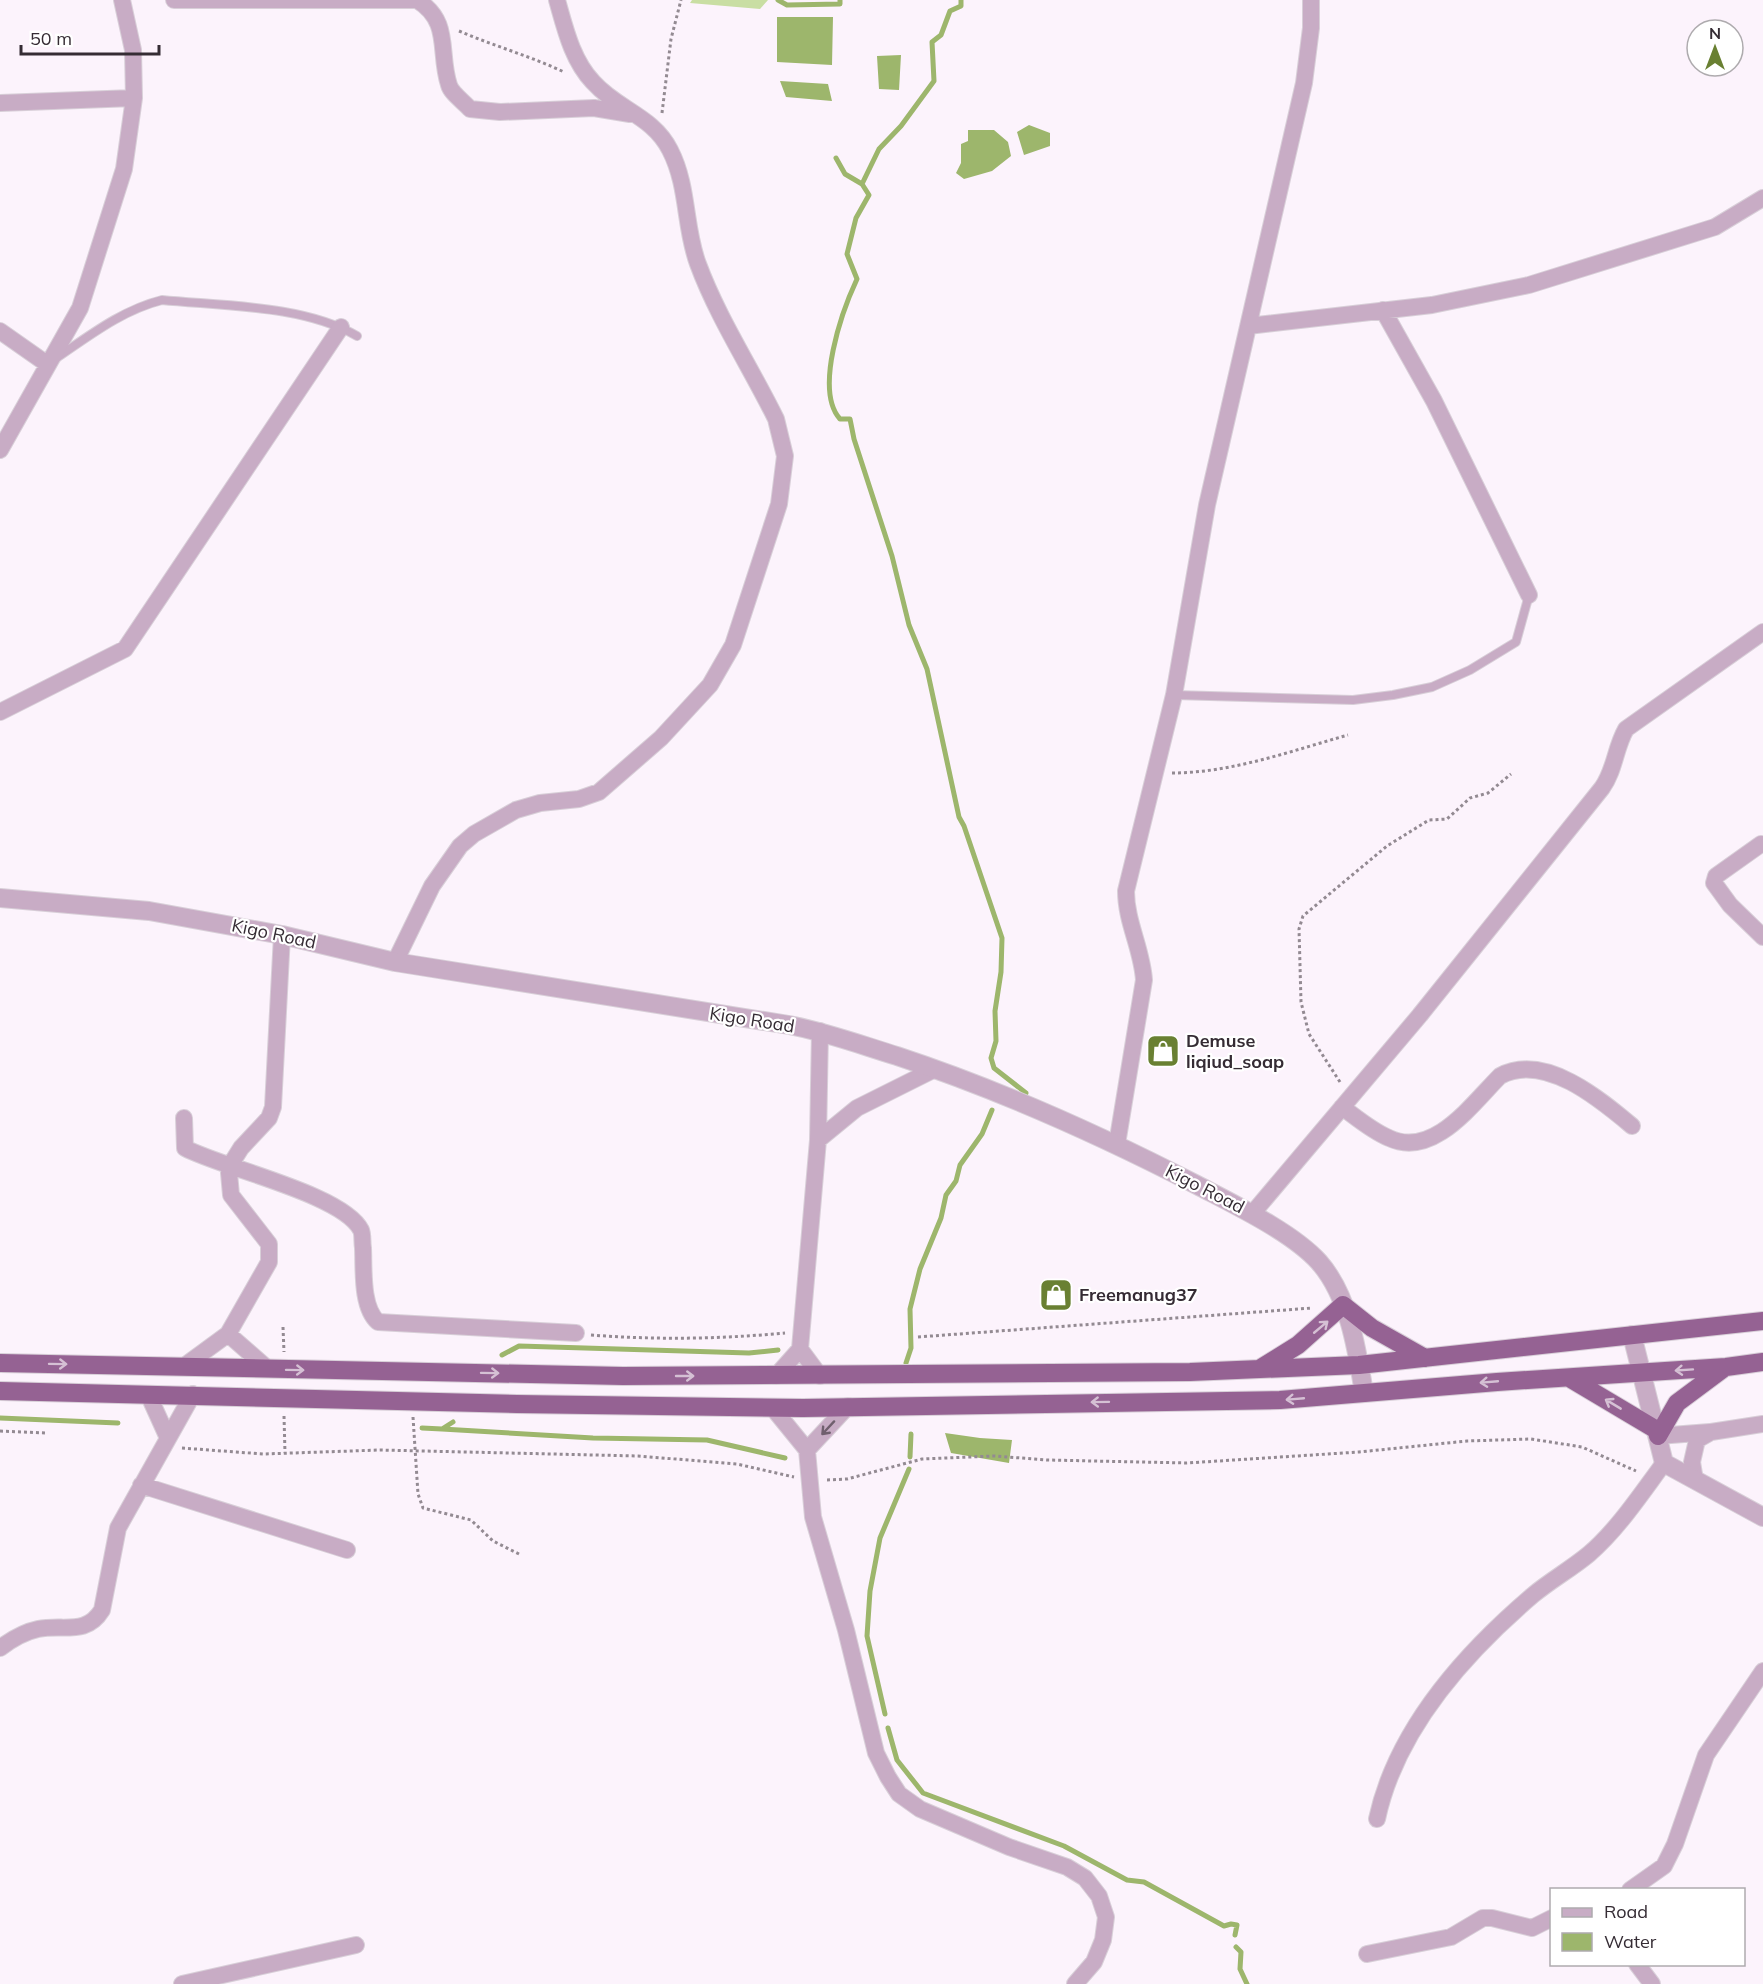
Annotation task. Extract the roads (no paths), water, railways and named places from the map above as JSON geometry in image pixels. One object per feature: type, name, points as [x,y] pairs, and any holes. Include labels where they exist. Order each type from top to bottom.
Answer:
[{"type":"highway","points":[[1260,1369],[1306,1340],[1343,1305],[1372,1328],[1425,1358]]},
{"type":"highway","points":[[0,1363],[776,1376],[1260,1369],[1359,1365],[1763,1321]]},
{"type":"highway","points":[[0,1391],[772,1407],[1280,1400],[1497,1382],[1571,1379],[1726,1367],[1763,1362]]},
{"type":"highway","points":[[1571,1379],[1656,1433],[1677,1403],[1726,1367]]},
{"type":"street","points":[[0,450],[80,308],[124,169],[134,98],[133,50],[122,0]]},
{"type":"street","points":[[174,0],[415,0],[431,9],[438,22],[449,86],[471,109],[500,112],[594,108],[633,115]]},
{"type":"street","points":[[394,962],[432,886],[460,846],[501,816],[516,810],[540,803],[579,799],[599,792],[661,738],[696,702],[710,685],[733,645],[779,504],[785,456],[779,427],[699,266],[684,186],[662,136],[652,124],[633,115],[592,82],[574,56],[556,0]]},
{"type":"street","points":[[1117,1144],[1144,980],[1143,962],[1126,908],[1126,891],[1174,695],[1207,505],[1304,83],[1311,28],[1311,0]]},
{"type":"street","points":[[0,103],[134,98]]},
{"type":"street","points":[[1248,326],[1432,304],[1529,285],[1715,227],[1763,198]]},
{"type":"street","points":[[1383,310],[1434,401],[1529,595]]},
{"type":"street","points":[[0,712],[125,649],[341,327]]},
{"type":"street","points":[[0,331],[48,364]]},
{"type":"street","points":[[1252,1214],[1427,1007],[1602,788],[1610,777],[1620,739],[1626,729],[1763,632]]},
{"type":"street","points":[[1761,844],[1716,876],[1714,883],[1730,905],[1763,937]]},
{"type":"street","name":"Kigo Road","points":[[0,898],[149,911],[282,935],[394,962],[820,1031],[935,1069],[1117,1144],[1252,1214],[1317,1260],[1333,1280],[1343,1305],[1364,1393]]},
{"type":"street","points":[[183,1367],[228,1334],[266,1271],[270,1253],[263,1235],[231,1195],[231,1164],[241,1148],[269,1118],[273,1107],[282,935]]},
{"type":"street","points":[[776,1376],[800,1349],[818,1140],[820,1031]]},
{"type":"street","points":[[818,1140],[857,1108],[935,1069]]},
{"type":"street","points":[[1347,1101],[1390,1139],[1412,1144],[1444,1130],[1500,1076],[1509,1071],[1525,1069],[1572,1082],[1598,1098],[1632,1125]]},
{"type":"street","points":[[184,1118],[185,1148],[203,1158],[231,1164],[342,1210],[361,1230],[366,1290],[372,1316],[378,1322],[576,1334]]},
{"type":"street","points":[[228,1334],[268,1369]]},
{"type":"street","points":[[1632,1335],[1664,1463],[1763,1517]]},
{"type":"street","points":[[800,1349],[820,1376]]},
{"type":"street","points":[[148,1394],[164,1442]]},
{"type":"street","points":[[0,1648],[14,1637],[37,1629],[64,1626],[82,1628],[95,1622],[102,1610],[114,1539],[164,1442],[193,1394]]},
{"type":"street","points":[[807,1450],[848,1406]]},
{"type":"street","points":[[772,1407],[807,1450],[813,1517],[846,1630],[876,1753],[888,1777],[899,1794],[920,1809],[1009,1847],[1067,1867],[1085,1878],[1099,1896],[1106,1917],[1103,1940],[1094,1962],[1075,1984]]},
{"type":"street","points":[[1656,1433],[1711,1432],[1763,1424]]},
{"type":"street","points":[[1695,1480],[1692,1462],[1697,1440],[1711,1432]]},
{"type":"street","points":[[1377,1819],[1385,1788],[1399,1756],[1457,1672],[1489,1636],[1535,1593],[1589,1554],[1664,1463]]},
{"type":"street","points":[[141,1485],[347,1550]]},
{"type":"street","points":[[1633,1888],[1664,1866],[1675,1844],[1706,1755],[1763,1671]]},
{"type":"street","points":[[1367,1954],[1451,1937],[1483,1918],[1532,1928],[1550,1919]]},
{"type":"street","points":[[182,1984],[356,1945]]},
{"type":"street","points":[[1638,1966],[1652,1984]]},
{"type":"lane","points":[[48,364],[111,320],[162,300],[283,312],[341,327],[357,336]]},
{"type":"lane","points":[[1174,695],[1353,700],[1432,687],[1470,670],[1516,642],[1529,595]]},
{"type":"water","points":[[777,17],[833,17],[832,65],[777,62]]},
{"type":"water","points":[[901,55],[899,90],[879,89],[877,56]]},
{"type":"water","points":[[780,81],[828,84],[832,101],[786,97]]},
{"type":"water","points":[[1029,125],[1050,133],[1050,146],[1024,155],[1017,132]]},
{"type":"water","points":[[968,130],[994,130],[1008,142],[1011,156],[992,171],[964,179],[956,173],[961,163],[961,144],[968,141]]},
{"type":"water","points":[[945,1433],[1012,1440],[1009,1463],[951,1453]]},
{"type":"waterway","points":[[778,0],[787,5],[840,4],[840,0]]},
{"type":"waterway","points":[[862,184],[879,149],[901,126],[934,81],[932,42],[941,35],[950,11],[961,6],[961,0]]},
{"type":"waterway","points":[[836,158],[845,174],[862,184],[869,195],[856,218],[847,254],[857,279],[844,310],[833,350],[830,370],[833,406],[840,419],[850,419],[854,439],[892,556],[909,625],[927,669],[959,817],[1002,938],[1001,972],[995,1011],[996,1041],[991,1058],[994,1068],[1026,1093],[1024,1099]]},
{"type":"waterway","points":[[906,1363],[911,1348],[910,1309],[920,1269],[941,1218],[946,1195],[956,1181],[960,1165],[982,1134],[992,1110]]},
{"type":"waterway","points":[[502,1355],[519,1346],[749,1353],[778,1350]]},
{"type":"waterway","points":[[0,1418],[118,1423]]},
{"type":"waterway","points":[[422,1428],[442,1429],[453,1422]]},
{"type":"waterway","points":[[442,1429],[593,1438],[707,1440],[785,1458]]},
{"type":"waterway","points":[[910,1457],[911,1434]]},
{"type":"waterway","points":[[885,1714],[867,1636],[870,1591],[880,1538],[909,1469]]},
{"type":"waterway","points":[[888,1728],[897,1760],[923,1793],[1064,1846],[1127,1880],[1144,1882],[1224,1926],[1237,1925],[1235,1935]]},
{"type":"waterway","points":[[1236,1947],[1241,1952],[1240,1969],[1247,1984]]},
{"type":"place","name":"Demuse liqiud_soap","points":[[1163,1051]]},
{"type":"place","name":"Freemanug37","points":[[1056,1295]]}]
